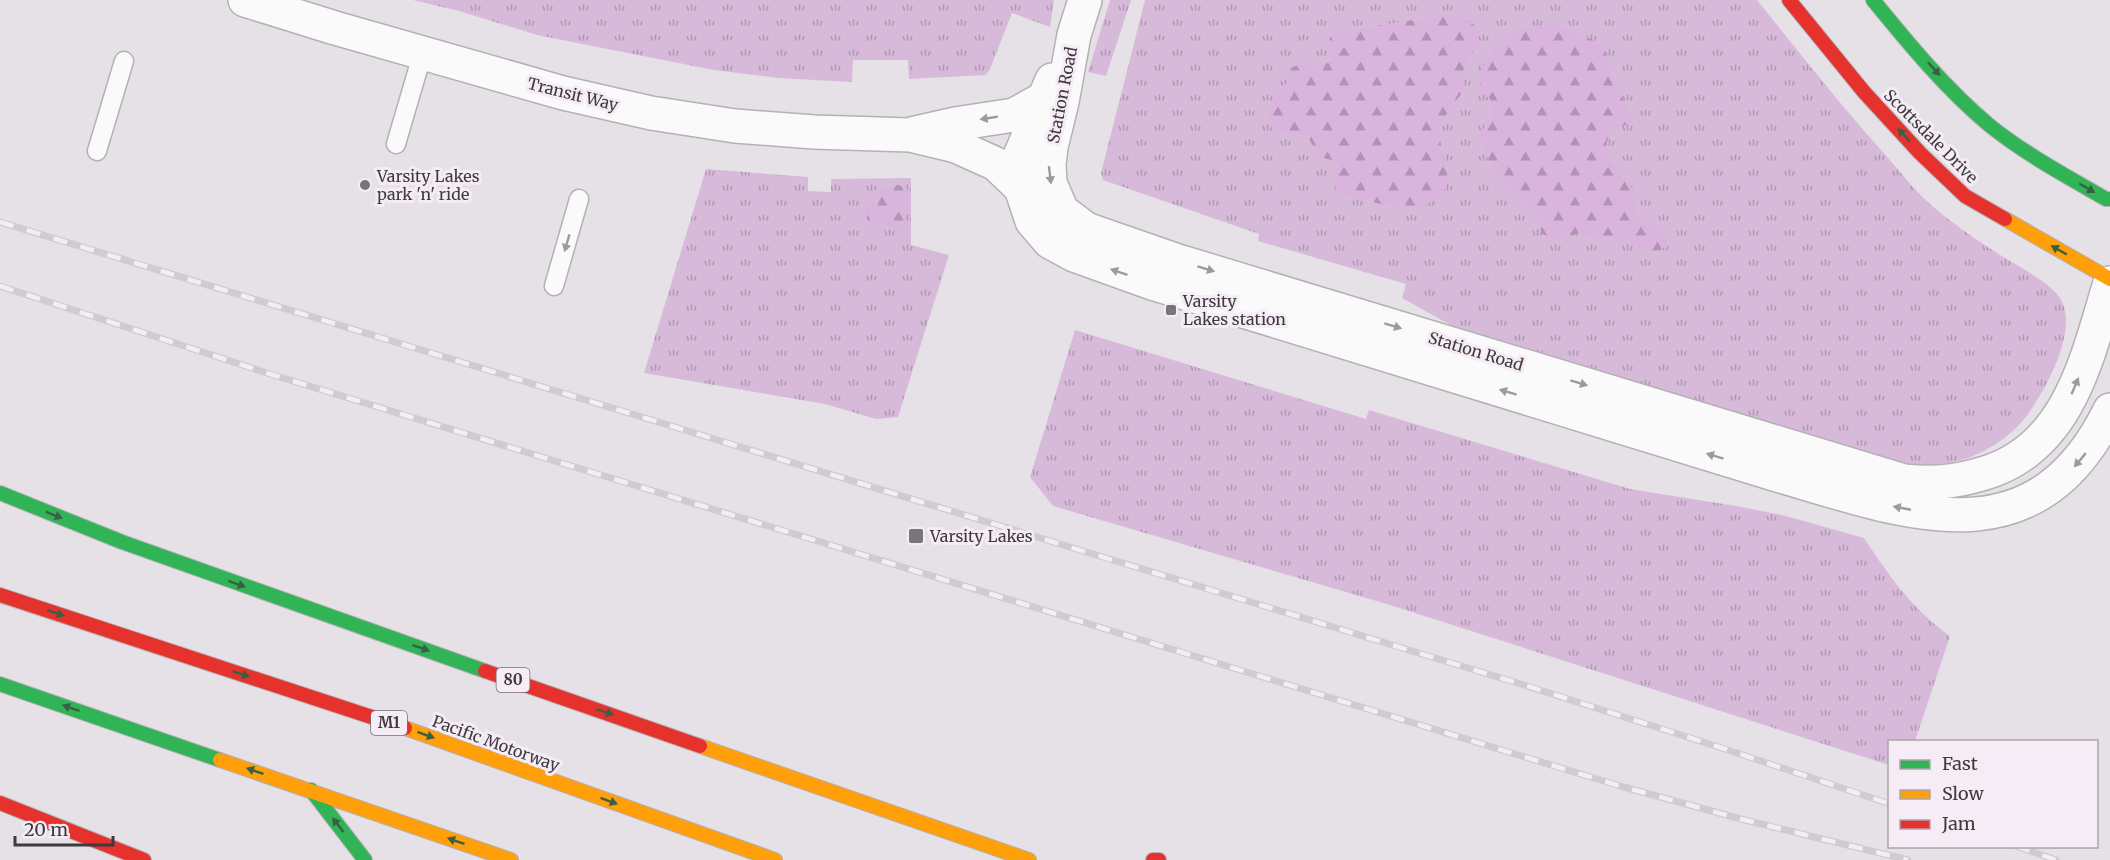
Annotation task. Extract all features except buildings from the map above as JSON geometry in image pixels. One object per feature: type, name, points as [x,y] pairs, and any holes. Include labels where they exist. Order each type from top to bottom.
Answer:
[{"type":"main road","name":"Scottsdale Drive","points":[[1789,0],[1864,92],[1920,153],[1965,196],[2110,281]]},
{"type":"main road","points":[[1873,0],[1964,103],[2007,138],[2049,167],[2106,199],[2110,199]]},
{"type":"main road","name":"80","points":[[0,494],[122,542],[330,617],[1029,860]]},
{"type":"main road","name":"Pacific Motorway","points":[[0,595],[401,727],[775,860]]},
{"type":"main road","points":[[0,684],[511,860]]},
{"type":"main road","points":[[311,790],[365,860]]},
{"type":"main road","points":[[0,803],[144,860]]},
{"type":"main road","points":[[1153,860],[1159,860]]},
{"type":"street","name":"Transit Way","points":[[245,0],[563,93],[651,114],[735,126],[814,132],[910,135],[956,146],[996,164],[1021,188]]},
{"type":"street","points":[[1074,35],[1085,0]]},
{"type":"street","name":"Station Road","points":[[1074,35],[1043,99],[1020,156],[1021,188],[1032,221],[1050,242],[1092,262],[1152,283],[1751,467],[1887,505],[1925,513],[1986,514],[2020,505],[2046,491],[2065,476],[2094,441],[2110,410]]},
{"type":"street","name":"Station Road","points":[[1074,35],[1049,164],[1050,183],[1062,211],[1086,229],[1189,264],[1904,480],[1931,483],[1973,476],[1994,470],[2019,458],[2038,443],[2062,412],[2074,390],[2110,281]]},
{"type":"street","name":"Transit Way","points":[[910,135],[955,124],[1014,115],[1043,99]]},
{"type":"lane","points":[[396,144],[423,52]]},
{"type":"lane","points":[[97,150],[124,61]]},
{"type":"lane","points":[[554,286],[579,199]]},
{"type":"green space","points":[[413,0],[1054,0],[1050,27],[1012,13],[986,75],[909,79],[908,60],[853,60],[852,82],[778,78],[714,70],[537,35],[459,11]]},
{"type":"green space","points":[[1110,0],[1131,0],[1106,76],[1088,72]]},
{"type":"green space","points":[[1145,0],[1757,0],[1818,76],[1924,199],[1963,230],[2055,292],[2065,311],[2066,326],[2058,360],[2033,407],[2021,423],[2000,441],[1962,460],[1941,464],[1909,465],[1898,464],[1467,334],[1402,298],[1406,284],[1258,241],[1259,234],[1103,180],[1101,173]]},
{"type":"green space","points":[[1459,15],[1479,28],[1479,41],[1462,73],[1465,89],[1441,127],[1447,178],[1446,186],[1433,201],[1421,207],[1403,208],[1336,192],[1336,161],[1319,157],[1307,135],[1300,132],[1292,136],[1270,126],[1269,111],[1273,101],[1288,80],[1291,68],[1306,61],[1313,67],[1333,61],[1328,47],[1331,33],[1438,16]]},
{"type":"green space","points":[[1554,25],[1567,28],[1603,45],[1618,92],[1627,105],[1633,122],[1612,130],[1605,146],[1619,173],[1633,189],[1637,214],[1654,225],[1667,240],[1666,247],[1654,252],[1610,236],[1599,239],[1579,233],[1551,239],[1541,233],[1539,223],[1530,207],[1500,178],[1489,162],[1480,135],[1491,115],[1490,99],[1479,90],[1482,67],[1494,48],[1519,29]]},
{"type":"green space","points":[[706,169],[808,177],[808,191],[831,192],[831,179],[911,178],[911,245],[949,255],[898,417],[876,419],[825,404],[644,373]]},
{"type":"green space","points":[[897,185],[906,186],[908,190],[908,206],[903,231],[869,222],[864,210],[868,199],[877,206],[879,202],[872,193],[873,190],[887,189]]},
{"type":"green space","points":[[1075,330],[1366,419],[1369,410],[1630,489],[1786,516],[1864,538],[1892,579],[1913,603],[1950,636],[1915,740],[1888,740],[1888,765],[1390,605],[1053,506],[1030,477]]},
{"type":"railway","points":[[0,222],[1524,685],[1888,803]]},
{"type":"railway","points":[[0,286],[270,374],[1620,786],[1741,819],[1908,860]]},
{"type":"railway","points":[[2022,848],[2056,860]]},
{"type":"traffic: fast","points":[[1873,0],[1942,81],[1989,125],[2046,164],[2106,199],[2110,199]]},
{"type":"traffic: fast","points":[[0,493],[122,542],[485,671]]},
{"type":"traffic: fast","points":[[0,684],[220,760]]},
{"type":"traffic: fast","points":[[311,790],[365,860]]},
{"type":"traffic: slow","points":[[2005,219],[2110,279]]},
{"type":"traffic: slow","points":[[405,728],[775,860]]},
{"type":"traffic: slow","points":[[700,746],[1029,860]]},
{"type":"traffic: slow","points":[[220,760],[511,860]]},
{"type":"traffic: jam","points":[[1789,0],[1864,92],[1920,153],[1965,196],[2005,219]]},
{"type":"traffic: jam","points":[[0,595],[405,728]]},
{"type":"traffic: jam","points":[[485,671],[700,746]]},
{"type":"traffic: jam","points":[[0,803],[144,860]]},
{"type":"traffic: jam","points":[[1153,860],[1159,860]]},
{"type":"place","name":"Varsity Lakes park 'n' ride","points":[[365,185]]},
{"type":"place","name":"Varsity Lakes station","points":[[1171,310]]},
{"type":"place","name":"Varsity Lakes","points":[[916,536]]}]
